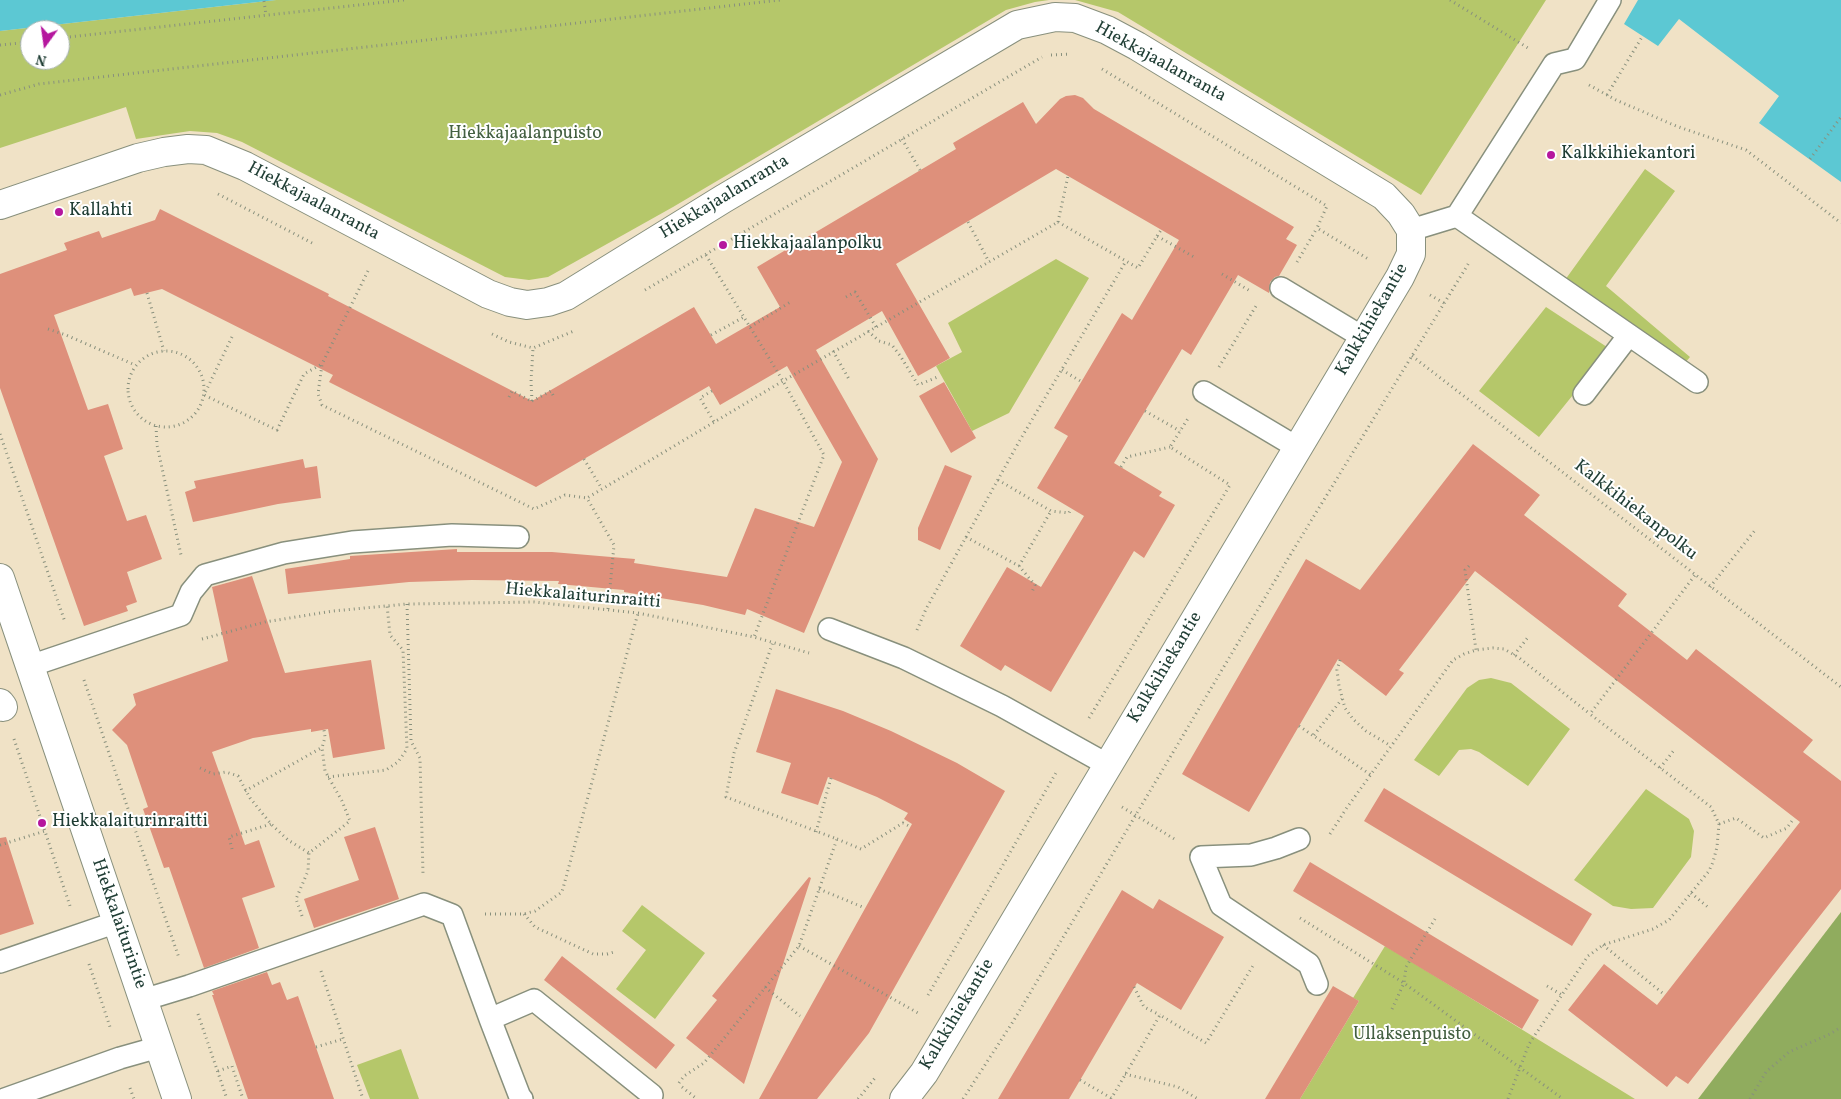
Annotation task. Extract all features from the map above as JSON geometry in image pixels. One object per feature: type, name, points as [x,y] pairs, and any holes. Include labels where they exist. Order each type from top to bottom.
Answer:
[{"type":"street","name":"Hiekkajaalanranta","points":[[0,205],[138,158],[188,149],[206,150],[245,166],[488,294],[510,302],[527,304],[548,302],[566,296],[723,199],[1017,25],[1055,17],[1075,18],[1107,30],[1137,46],[1384,196],[1411,230]]},
{"type":"street","name":"Kalkkihiekantie","points":[[904,1099],[924,1073],[1400,277],[1411,254],[1411,230]]},
{"type":"street","name":"Hiekkalaiturintie","points":[[0,578],[177,1099]]},
{"type":"lane","points":[[1411,230],[1457,216],[1554,64],[1575,59],[1610,0]]},
{"type":"lane","points":[[1457,216],[1697,382]]},
{"type":"lane","points":[[1281,288],[1364,338]]},
{"type":"lane","points":[[1584,394],[1629,335]]},
{"type":"lane","points":[[1204,392],[1298,448]]},
{"type":"lane","points":[[30,666],[181,615],[191,592],[205,575],[284,553],[352,542],[452,535],[518,537]]},
{"type":"lane","points":[[829,629],[904,658],[1002,706],[1108,765]]},
{"type":"lane","points":[[1299,838],[1276,848],[1251,855],[1202,857],[1221,905],[1309,964],[1317,984]]},
{"type":"lane","points":[[143,1000],[189,986],[424,904],[452,915],[522,1099]]},
{"type":"lane","points":[[0,962],[117,922]]},
{"type":"lane","points":[[490,1019],[534,1000],[652,1095]]},
{"type":"lane","points":[[5,1099],[120,1058],[159,1047]]},
{"type":"path","points":[[70,37],[404,0]]},
{"type":"path","points":[[0,95],[39,84],[780,0]]},
{"type":"path","points":[[264,1],[266,15]]},
{"type":"path","points":[[1607,94],[1642,37]]},
{"type":"path","points":[[0,45],[20,43]]},
{"type":"path","points":[[754,637],[824,455],[783,381],[706,254],[1041,57],[1070,54],[1078,56]]},
{"type":"path","points":[[1094,64],[1327,206],[1317,228],[1272,304],[1222,274]]},
{"type":"path","points":[[1810,159],[1841,117]]},
{"type":"path","points":[[902,139],[920,170]]},
{"type":"path","points":[[1746,150],[1841,223]]},
{"type":"path","points":[[368,272],[322,364],[318,394],[322,405],[534,509],[565,496],[587,498],[783,381],[1058,222],[1068,176]]},
{"type":"path","points":[[968,222],[989,262]]},
{"type":"path","points":[[1058,222],[1138,268],[1161,230]]},
{"type":"path","points":[[1317,228],[1376,263]]},
{"type":"path","points":[[963,1099],[1014,1020],[1292,552],[1485,235]]},
{"type":"path","points":[[1157,236],[1194,257]]},
{"type":"path","points":[[904,658],[926,609],[966,537],[1126,261]]},
{"type":"path","points":[[846,297],[855,292],[876,327]]},
{"type":"path","points":[[147,293],[164,351]]},
{"type":"path","points":[[1121,467],[1127,457],[1170,447],[1262,298]]},
{"type":"path","points":[[750,327],[792,302]]},
{"type":"path","points":[[711,335],[744,317]]},
{"type":"path","points":[[48,330],[66,335],[135,366]]},
{"type":"path","points":[[868,332],[879,341],[892,345],[918,385],[940,376]]},
{"type":"path","points":[[204,395],[202,376],[195,363],[186,356],[176,352],[164,351],[150,354],[140,360],[135,366],[128,382],[129,401],[136,414],[142,420],[167,428],[185,422],[198,409],[232,337]]},
{"type":"path","points":[[532,401],[530,382],[533,348]]},
{"type":"path","points":[[833,352],[850,381]]},
{"type":"path","name":"Kalkkihiekanpolku","points":[[1412,356],[1841,687]]},
{"type":"path","points":[[204,395],[276,430],[304,374],[322,364]]},
{"type":"path","points":[[1062,370],[1082,382]]},
{"type":"path","points":[[509,397],[512,391],[532,401]]},
{"type":"path","points":[[532,401],[551,391],[554,397]]},
{"type":"path","points":[[712,391],[700,398],[714,422]]},
{"type":"path","points":[[1145,411],[1180,432]]},
{"type":"path","points":[[156,426],[157,445],[191,592]]},
{"type":"path","points":[[0,434],[227,1099]]},
{"type":"path","points":[[927,996],[1072,746],[1230,485],[1170,447]]},
{"type":"path","points":[[584,459],[602,489]]},
{"type":"path","points":[[998,480],[1051,511],[1069,513],[1071,508]]},
{"type":"path","points":[[587,498],[614,545],[608,609]]},
{"type":"path","points":[[1019,566],[1051,511]]},
{"type":"path","points":[[1710,586],[1756,529]]},
{"type":"path","points":[[966,537],[1019,566],[1035,585],[1032,592]]},
{"type":"path","points":[[1469,566],[1465,570],[1476,650]]},
{"type":"path","points":[[1590,714],[1695,575]]},
{"type":"path","name":"Hiekkalaiturinraitti","points":[[198,640],[265,622],[333,611],[407,604],[534,602],[638,613],[754,637],[810,653]]},
{"type":"path","points":[[407,604],[411,740],[420,758],[424,904]]},
{"type":"path","points":[[328,777],[386,770],[398,762],[407,749],[403,650],[390,635],[387,605]]},
{"type":"path","points":[[452,915],[524,914],[535,911],[562,892],[638,613]]},
{"type":"path","points":[[1514,655],[1529,636]]},
{"type":"path","points":[[773,642],[734,753],[726,798],[861,849],[903,823],[911,827]]},
{"type":"path","points":[[1328,837],[1453,660],[1476,650],[1493,648],[1504,649],[1514,655],[1711,807],[1718,824],[1717,848],[1709,871],[1669,920],[1653,929],[1603,945],[1588,956],[1530,1044],[1508,1099]]},
{"type":"path","points":[[1340,660],[1337,670],[1345,708],[1366,730],[1391,746]]},
{"type":"path","points":[[1314,735],[1342,699]]},
{"type":"path","points":[[1300,726],[1371,775]]},
{"type":"path","points":[[296,899],[308,871],[309,853],[350,821],[342,801],[325,770],[322,748],[325,737],[324,730]]},
{"type":"path","points":[[246,791],[322,748]]},
{"type":"path","points":[[1660,768],[1675,749]]},
{"type":"path","points":[[200,768],[213,774],[226,772],[238,776],[246,791],[271,824],[288,840],[309,853]]},
{"type":"path","points":[[816,832],[831,778]]},
{"type":"path","points":[[1136,816],[1202,857]]},
{"type":"path","points":[[1718,824],[1736,818],[1764,838],[1787,828],[1794,818]]},
{"type":"path","points":[[232,849],[229,837],[271,824]]},
{"type":"path","points":[[0,845],[44,831]]},
{"type":"path","points":[[697,1099],[678,1084],[684,1076],[704,1063],[799,946],[836,839]]},
{"type":"path","points":[[819,889],[865,908]]},
{"type":"path","points":[[1691,893],[1710,908]]},
{"type":"path","points":[[524,914],[535,928],[593,954],[614,952]]},
{"type":"path","points":[[1392,1008],[1404,983],[1406,966],[1435,919]]},
{"type":"path","points":[[1134,988],[1144,1007],[1206,1043],[1270,938]]},
{"type":"path","points":[[312,943],[363,1099]]},
{"type":"path","points":[[1603,945],[1665,994]]},
{"type":"path","points":[[799,946],[918,1013],[922,1005]]},
{"type":"path","points":[[1377,966],[1404,983],[1563,1099]]},
{"type":"path","points":[[1547,986],[1562,995]]},
{"type":"path","points":[[765,987],[800,1016]]},
{"type":"path","points":[[1080,1080],[1111,1098],[1160,1015]]},
{"type":"path","points":[[1750,1099],[1766,1072],[1789,1052],[1830,1034],[1841,1027]]},
{"type":"path","points":[[316,1047],[343,1039]]},
{"type":"path","points":[[218,1071],[232,1066],[243,1099]]},
{"type":"path","points":[[1125,1074],[1178,1087],[1198,1099]]},
{"type":"path","points":[[858,1099],[876,1077]]},
{"type":"path","points":[[239,1089],[244,1087]]},
{"type":"green space","name":"Hiekkajaalanpuisto","points":[[276,0],[1049,0],[1006,10],[673,207],[548,277],[529,280],[505,277],[242,142],[217,133],[190,131],[136,139],[126,107],[0,148],[0,31],[20,29],[20,70],[70,70],[70,23]]},
{"type":"green space","points":[[1075,0],[1546,0],[1421,195],[1118,12]]},
{"type":"green space","points":[[1645,169],[1675,191],[1606,286],[1690,357],[1684,364],[1565,280]]},
{"type":"green space","points":[[1056,259],[1089,278],[1009,413],[972,431],[936,366],[962,352],[948,323]]},
{"type":"green space","points":[[1546,307],[1610,349],[1539,437],[1479,391]]},
{"type":"green space","points":[[1491,678],[1511,683],[1570,729],[1528,786],[1479,752],[1471,749],[1459,750],[1439,776],[1414,760],[1467,688],[1479,680]]},
{"type":"green space","points":[[1646,789],[1689,819],[1694,831],[1691,857],[1653,908],[1631,909],[1613,906],[1574,880]]},
{"type":"green space","points":[[642,905],[705,953],[655,1019],[616,989],[646,950],[622,931]]},
{"type":"green space","points":[[1841,912],[1841,1099],[1698,1099]]},
{"type":"green space","name":"Ullaksenpuisto","points":[[1385,946],[1635,1099],[1300,1099],[1359,1001],[1353,998]]},
{"type":"green space","points":[[401,1049],[419,1099],[370,1099],[357,1065]]},
{"type":"water","points":[[0,0],[276,0],[70,23],[70,20],[20,20],[20,29],[0,31]]},
{"type":"water","points":[[1638,0],[1841,0],[1841,182],[1759,123],[1779,96],[1679,19],[1658,46],[1624,24]]},
{"type":"building","points":[[1075,95],[1083,98],[1094,109],[1294,227],[1286,239],[1297,245],[1279,276],[1270,282],[1269,293],[1238,275],[1191,355],[1182,349],[1114,463],[1162,492],[1159,496],[1175,505],[1144,558],[1134,551],[1051,692],[1005,665],[1001,671],[960,646],[1007,567],[1041,587],[1084,516],[1037,488],[1068,436],[1054,428],[1122,313],[1132,320],[1179,240],[1056,169],[896,264],[950,358],[918,376],[882,311],[816,350],[878,459],[804,633],[747,609],[745,615],[703,605],[624,592],[624,590],[558,584],[559,581],[472,580],[409,582],[288,594],[285,569],[350,559],[350,556],[457,549],[457,552],[552,552],[635,559],[634,563],[727,577],[755,508],[814,527],[842,462],[787,366],[720,405],[709,386],[536,487],[329,382],[333,375],[162,289],[134,296],[131,288],[54,315],[88,410],[108,404],[123,449],[104,456],[127,521],[146,515],[162,559],[127,572],[137,602],[126,606],[128,611],[84,626],[0,388],[0,274],[67,250],[64,243],[99,231],[102,238],[155,220],[160,209],[329,294],[328,296],[532,401],[694,307],[716,344],[780,307],[757,267],[956,149],[953,143],[1023,102],[1036,124],[1060,99]]},
{"type":"building","points":[[944,382],[976,438],[951,453],[919,396]]},
{"type":"building","points":[[1473,444],[1540,495],[1524,515],[1627,594],[1618,606],[1687,660],[1696,649],[1813,740],[1803,752],[1841,781],[1841,889],[1688,1084],[1676,1076],[1667,1087],[1568,1010],[1604,964],[1657,1005],[1800,822],[1475,571],[1399,670],[1404,673],[1386,696],[1338,659],[1249,812],[1182,774],[1306,559],[1360,590]]},
{"type":"building","points":[[303,459],[305,468],[317,466],[321,498],[278,504],[193,522],[185,492],[196,488],[194,481]]},
{"type":"building","points":[[945,465],[972,476],[940,550],[918,540],[918,528]]},
{"type":"building","points":[[252,576],[285,673],[371,660],[385,749],[333,758],[328,729],[311,732],[311,729],[253,738],[212,752],[245,845],[259,840],[275,887],[242,898],[259,948],[204,968],[169,867],[164,868],[143,809],[148,807],[127,745],[112,730],[136,705],[133,694],[228,661],[212,587]]},
{"type":"building","points":[[776,689],[843,711],[891,731],[957,763],[1005,791],[869,1033],[817,1099],[759,1099],[912,824],[904,819],[908,813],[877,797],[828,777],[818,805],[781,793],[791,763],[756,752]]},
{"type":"building","points":[[1384,788],[1592,914],[1572,946],[1364,821]]},
{"type":"building","points":[[375,827],[399,899],[314,928],[304,899],[359,880],[344,837]]},
{"type":"building","points":[[6,837],[34,924],[0,935],[0,838]]},
{"type":"building","points":[[1310,862],[1539,1000],[1522,1029],[1293,891]]},
{"type":"building","points":[[809,877],[811,878],[744,1084],[686,1038],[717,1000],[712,996]]},
{"type":"building","points":[[1122,890],[1153,909],[1159,899],[1224,937],[1181,1010],[1137,983],[1069,1099],[998,1099]]},
{"type":"building","points":[[562,956],[675,1045],[656,1069],[544,980]]},
{"type":"building","points":[[267,972],[272,985],[280,982],[287,1000],[298,996],[334,1099],[248,1099],[212,991]]},
{"type":"building","points":[[1333,986],[1359,1001],[1300,1099],[1265,1099]]},
{"type":"place","name":"Kalkkihiekantori","points":[[1551,155]]},
{"type":"place","name":"Kallahti","points":[[59,212]]},
{"type":"place","name":"Hiekkajaalanpolku","points":[[723,245]]},
{"type":"place","name":"Hiekkalaiturinraitti","points":[[42,823]]}]
